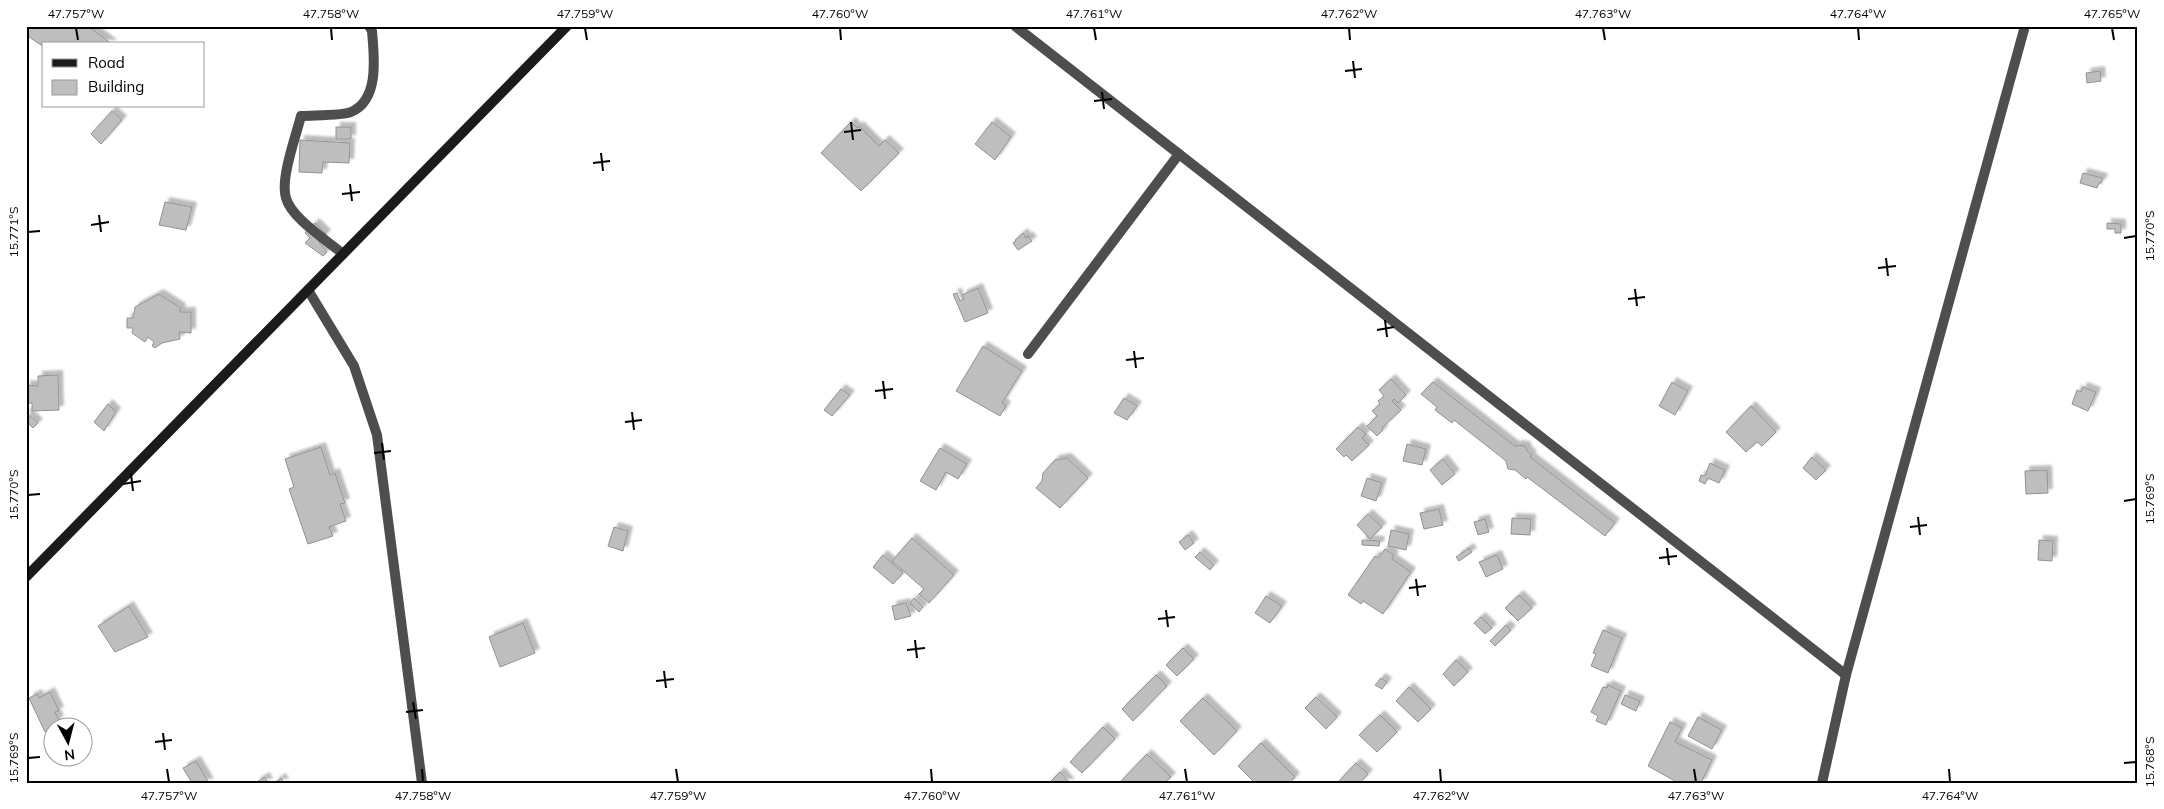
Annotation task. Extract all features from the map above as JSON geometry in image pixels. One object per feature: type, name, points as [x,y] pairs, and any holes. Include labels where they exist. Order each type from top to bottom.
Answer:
[{"type":"street","points":[[343,254],[296,215],[286,200],[284,186],[301,116],[350,113],[364,103],[375,72],[372,31],[369,26]]},
{"type":"street","points":[[26,577],[566,26]]},
{"type":"street","points":[[1015,26],[1846,675]]},
{"type":"street","points":[[1822,783],[1846,675],[2025,26]]},
{"type":"street","points":[[1028,354],[1179,154]]},
{"type":"street","points":[[308,290],[354,366],[377,435],[422,783]]},
{"type":"building","points":[[26,26],[88,26],[109,42],[42,42],[42,46],[26,35]]},
{"type":"building","points":[[2100,71],[2101,81],[2087,83],[2086,73]]},
{"type":"building","points":[[112,111],[122,120],[101,144],[91,134]]},
{"type":"building","points":[[851,122],[857,128],[859,126],[879,146],[885,140],[899,153],[861,191],[821,153]]},
{"type":"building","points":[[992,122],[1011,137],[995,160],[975,144]]},
{"type":"building","points":[[336,127],[351,127],[351,139],[336,139]]},
{"type":"building","points":[[300,140],[350,143],[349,163],[323,162],[322,173],[299,172]]},
{"type":"building","points":[[2083,173],[2103,178],[2097,188],[2080,183]]},
{"type":"building","points":[[165,202],[192,207],[186,230],[159,225]]},
{"type":"building","points":[[315,223],[326,234],[319,242],[327,252],[323,256],[305,243],[310,238],[305,233]]},
{"type":"building","points":[[2107,223],[2121,224],[2121,233],[2115,233],[2115,229],[2107,229]]},
{"type":"building","points":[[1023,233],[1026,238],[1028,236],[1032,241],[1018,250],[1013,243]]},
{"type":"building","points":[[978,288],[988,313],[965,322],[953,294],[957,293],[960,301],[964,299],[962,295]]},
{"type":"building","points":[[159,294],[181,308],[180,312],[191,312],[191,333],[179,332],[180,339],[162,343],[155,348],[152,346],[154,342],[148,337],[145,342],[132,333],[133,328],[127,328],[127,318],[133,318],[135,307]]},
{"type":"building","points":[[983,346],[1022,371],[1002,403],[1006,406],[1000,416],[956,391]]},
{"type":"building","points":[[58,375],[59,410],[32,411],[32,403],[26,403],[26,385],[38,386],[38,376]]},
{"type":"building","points":[[1391,379],[1406,395],[1398,403],[1394,399],[1392,401],[1401,410],[1382,428],[1383,430],[1377,436],[1367,426],[1377,416],[1372,411],[1380,404],[1378,401],[1384,396],[1379,390]]},
{"type":"building","points":[[1433,382],[1516,447],[1517,445],[1525,446],[1532,455],[1530,457],[1615,523],[1605,536],[1527,477],[1526,479],[1515,470],[1508,469],[1506,461],[1454,420],[1452,423],[1435,410],[1437,407],[1421,394]]},
{"type":"building","points":[[1672,382],[1688,391],[1675,415],[1659,406]]},
{"type":"building","points":[[2083,387],[2096,392],[2088,411],[2072,404],[2077,390],[2081,392]]},
{"type":"building","points":[[841,389],[850,395],[832,416],[824,410]]},
{"type":"building","points":[[1124,398],[1137,406],[1127,420],[1114,413]]},
{"type":"building","points":[[108,404],[116,412],[104,431],[94,422]]},
{"type":"building","points":[[1751,406],[1776,432],[1762,446],[1757,442],[1746,452],[1726,432]]},
{"type":"building","points":[[26,412],[38,423],[33,428],[26,421]]},
{"type":"building","points":[[1358,427],[1366,434],[1362,438],[1369,445],[1352,461],[1346,455],[1344,457],[1336,449]]},
{"type":"building","points":[[1407,444],[1426,449],[1422,465],[1403,461]]},
{"type":"building","points":[[321,447],[330,475],[335,473],[345,503],[340,504],[346,521],[329,527],[333,536],[308,544],[289,489],[294,487],[285,459]]},
{"type":"building","points":[[940,448],[967,464],[958,479],[946,472],[936,490],[920,481]]},
{"type":"building","points":[[1812,457],[1826,470],[1816,480],[1803,468]]},
{"type":"building","points":[[1067,458],[1088,478],[1060,508],[1036,488],[1042,481],[1043,473],[1055,460]]},
{"type":"building","points":[[1443,459],[1455,474],[1442,485],[1430,470]]},
{"type":"building","points":[[1710,463],[1725,470],[1719,483],[1708,478],[1705,484],[1699,481],[1701,475],[1705,476]]},
{"type":"building","points":[[2047,470],[2048,493],[2026,494],[2025,471]]},
{"type":"building","points":[[1367,478],[1382,483],[1376,501],[1361,496]]},
{"type":"building","points":[[1439,509],[1443,525],[1424,529],[1420,513]]},
{"type":"building","points":[[1368,514],[1382,527],[1370,539],[1357,525]]},
{"type":"building","points":[[1512,518],[1531,519],[1530,535],[1511,534]]},
{"type":"building","points":[[1485,519],[1489,532],[1478,535],[1474,522]]},
{"type":"building","points":[[614,527],[628,531],[623,551],[608,546]]},
{"type":"building","points":[[1391,530],[1409,534],[1406,550],[1388,546]]},
{"type":"building","points":[[1188,535],[1194,543],[1185,550],[1179,542]]},
{"type":"building","points":[[912,538],[954,575],[929,603],[919,594],[924,589],[892,561]]},
{"type":"building","points":[[1362,540],[1380,541],[1379,546],[1362,545]]},
{"type":"building","points":[[2039,540],[2053,541],[2052,561],[2038,560]]},
{"type":"building","points":[[1469,548],[1472,552],[1459,561],[1456,557]]},
{"type":"building","points":[[1385,549],[1394,555],[1392,559],[1411,572],[1383,614],[1363,601],[1361,604],[1348,595],[1375,556],[1378,558]]},
{"type":"building","points":[[1200,552],[1214,565],[1210,570],[1195,557]]},
{"type":"building","points":[[883,555],[903,573],[893,584],[873,567]]},
{"type":"building","points":[[1497,555],[1503,569],[1486,577],[1479,562]]},
{"type":"building","points":[[1519,595],[1532,608],[1518,621],[1505,608]]},
{"type":"building","points":[[1266,596],[1282,606],[1270,623],[1255,613]]},
{"type":"building","points":[[914,598],[923,607],[919,612],[910,603]]},
{"type":"building","points":[[906,603],[911,616],[895,620],[892,606]]},
{"type":"building","points":[[129,606],[148,637],[115,652],[98,626]]},
{"type":"building","points":[[1481,617],[1492,628],[1485,634],[1474,623]]},
{"type":"building","points":[[523,623],[535,653],[500,667],[489,637]]},
{"type":"building","points":[[1506,625],[1511,630],[1495,646],[1490,641]]},
{"type":"building","points":[[1603,630],[1622,638],[1608,673],[1591,666],[1596,654],[1593,653]]},
{"type":"building","points":[[1183,648],[1194,659],[1177,676],[1166,665]]},
{"type":"building","points":[[1456,660],[1468,672],[1454,686],[1443,674]]},
{"type":"building","points":[[1156,675],[1167,686],[1133,721],[1122,709]]},
{"type":"building","points":[[1381,678],[1387,682],[1382,689],[1375,685]]},
{"type":"building","points":[[1608,685],[1621,691],[1606,725],[1596,721],[1598,716],[1591,712],[1603,687],[1607,688]]},
{"type":"building","points":[[1409,687],[1431,709],[1418,722],[1396,701]]},
{"type":"building","points":[[50,692],[59,711],[55,712],[57,716],[42,716],[42,726],[29,698],[37,694],[39,698]]},
{"type":"building","points":[[1625,695],[1640,701],[1636,711],[1621,704]]},
{"type":"building","points":[[1316,697],[1337,717],[1326,729],[1305,708]]},
{"type":"building","points":[[1203,698],[1237,731],[1214,755],[1180,721]]},
{"type":"building","points":[[1380,715],[1397,732],[1377,752],[1359,735]]},
{"type":"building","points":[[1698,717],[1722,730],[1712,749],[1688,736]]},
{"type":"building","points":[[1670,722],[1682,728],[1675,742],[1712,760],[1701,783],[1674,783],[1675,781],[1648,766]]},
{"type":"building","points":[[1103,727],[1115,739],[1082,773],[1070,762]]},
{"type":"building","points":[[1261,743],[1295,777],[1290,783],[1255,783],[1238,766]]},
{"type":"building","points":[[1147,754],[1171,777],[1165,783],[1119,783]]},
{"type":"building","points":[[196,761],[209,783],[192,783],[183,768]]},
{"type":"building","points":[[1356,763],[1368,774],[1360,783],[1337,783]]},
{"type":"building","points":[[1060,772],[1070,783],[1049,783]]},
{"type":"building","points":[[265,777],[268,783],[255,783]]},
{"type":"building","points":[[281,778],[284,783],[274,783]]}]
